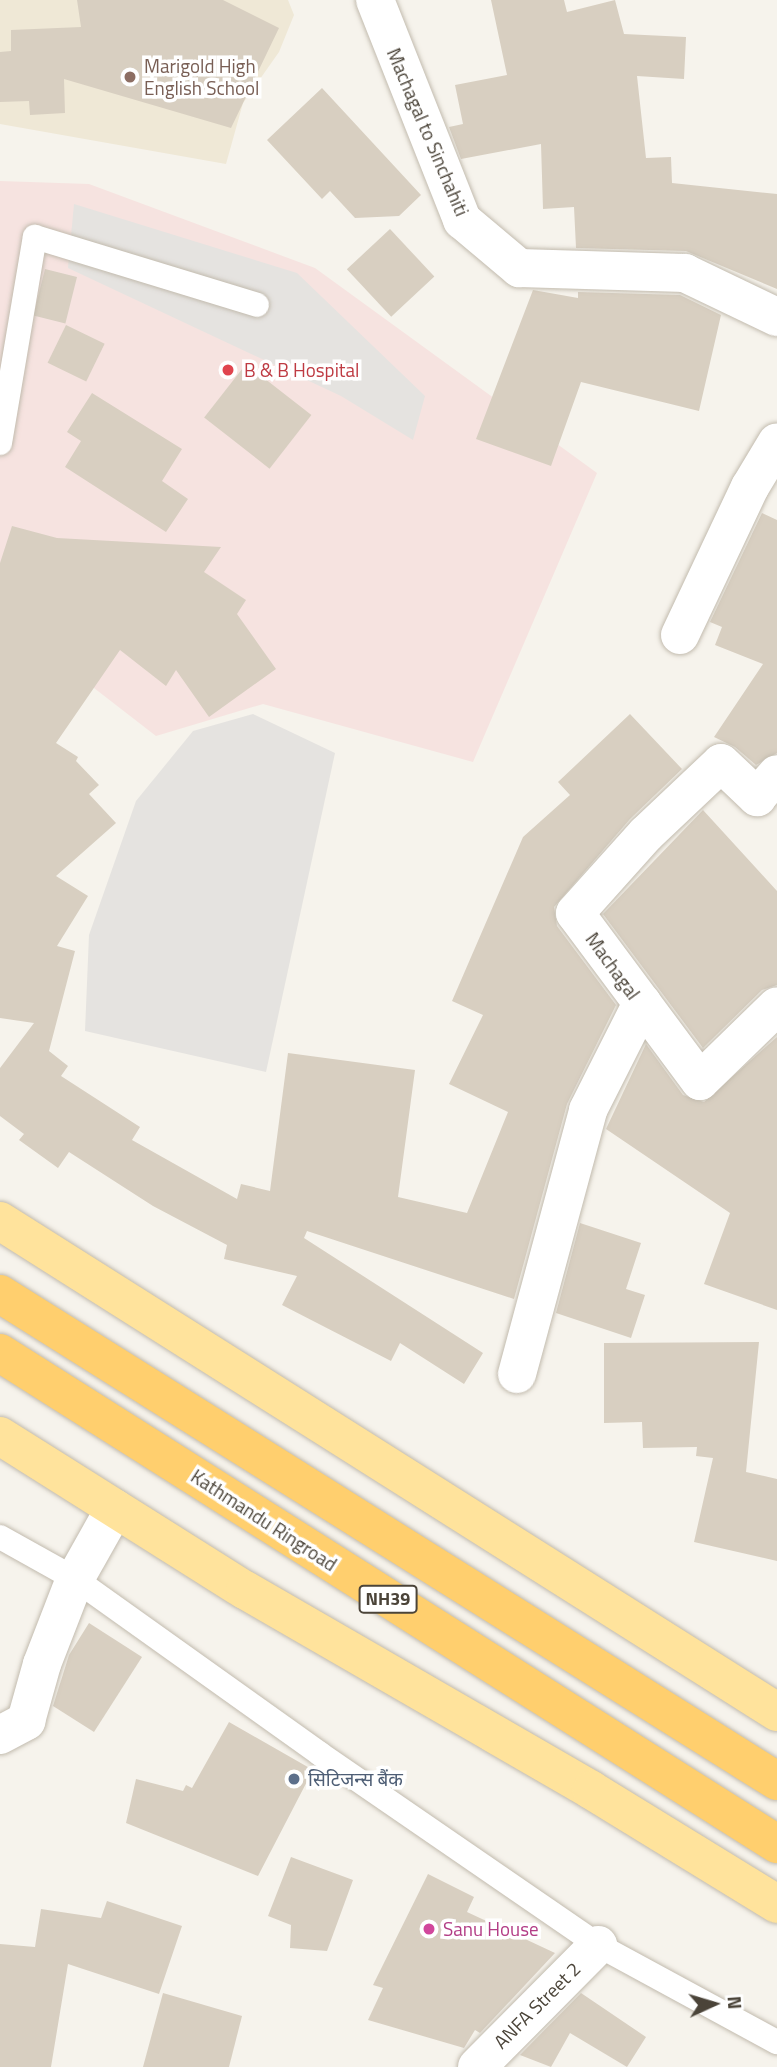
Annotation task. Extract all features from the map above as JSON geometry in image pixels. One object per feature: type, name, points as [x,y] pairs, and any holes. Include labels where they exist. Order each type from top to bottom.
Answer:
[{"type":"highway","name":"NH39","points":[[0,1294],[777,1781]]},
{"type":"highway","name":"Kathmandu Ringroad","points":[[0,1353],[777,1844]]},
{"type":"main road","points":[[0,1220],[777,1712]]},
{"type":"main road","points":[[0,1436],[245,1590],[591,1790],[777,1904]]},
{"type":"street","name":"Machagal to Sinchahiti","points":[[375,0],[462,220],[520,268],[685,273],[777,317]]},
{"type":"street","points":[[680,635],[750,487],[777,442]]},
{"type":"street","name":"Machagal","points":[[517,1374],[588,1110],[642,1003],[575,913],[646,834],[721,762],[757,797],[777,774]]},
{"type":"street","points":[[642,1003],[700,1081],[777,1006]]},
{"type":"street","points":[[0,1735],[26,1721],[42,1664],[75,1579],[115,1508]]},
{"type":"street","name":"ANFA Street 2","points":[[477,2067],[598,1945]]},
{"type":"lane","points":[[0,443],[35,237],[257,305]]},
{"type":"lane","points":[[0,1537],[75,1579],[320,1754],[598,1945],[777,2042]]},
{"type":"shaded area","name":"Marigold High English School","points":[[0,0],[288,0],[294,15],[279,52],[243,103],[226,164],[0,124]]},
{"type":"shaded area","name":"B & B Hospital","points":[[0,181],[89,184],[315,268],[597,473],[473,762],[263,704],[156,736],[41,647],[0,701]]},
{"type":"shaded area","points":[[74,204],[297,273],[425,396],[413,440],[341,396],[68,268]]},
{"type":"shaded area","points":[[253,714],[335,753],[266,1072],[85,1031],[89,935],[136,801],[193,731]]},
{"type":"building","name":"Marigold High English School","points":[[77,0],[223,0],[279,28],[231,128],[64,79],[65,113],[30,115],[29,101],[0,102],[0,52],[11,51],[11,30],[81,27]]},
{"type":"building","points":[[491,0],[564,0],[567,12],[615,0],[624,34],[686,37],[684,79],[637,76],[646,158],[671,157],[672,183],[777,194],[777,289],[686,251],[576,248],[574,207],[543,209],[541,144],[461,159],[449,127],[463,124],[455,85],[507,75]]},
{"type":"building","points":[[322,88],[421,195],[399,216],[355,218],[330,191],[322,199],[267,140]]},
{"type":"building","points":[[390,229],[434,277],[391,317],[347,269]]},
{"type":"building","points":[[45,269],[77,277],[65,324],[33,316]]},
{"type":"building","points":[[533,290],[578,298],[578,292],[680,295],[721,315],[699,411],[581,382],[551,466],[476,439]]},
{"type":"building","points":[[66,325],[105,344],[86,382],[48,363]]},
{"type":"building","points":[[246,364],[311,415],[270,469],[204,418]]},
{"type":"building","points":[[92,393],[182,449],[162,481],[188,499],[166,532],[65,467],[81,441],[67,432]]},
{"type":"building","points":[[762,513],[777,520],[777,753],[756,765],[735,747],[714,737],[763,664],[715,645],[722,627],[710,622]]},
{"type":"building","points":[[12,526],[57,538],[221,547],[204,572],[246,600],[237,614],[276,669],[209,717],[176,670],[166,686],[120,650],[56,743],[78,757],[76,761],[99,785],[89,794],[116,823],[56,876],[88,896],[57,946],[75,951],[49,1051],[68,1066],[61,1076],[140,1127],[132,1140],[237,1199],[241,1184],[270,1191],[288,1053],[415,1070],[398,1197],[467,1213],[508,1112],[449,1084],[483,1015],[452,1001],[523,837],[570,795],[558,782],[630,714],[682,769],[630,819],[554,907],[557,926],[616,1005],[567,1104],[514,1299],[307,1231],[304,1238],[483,1353],[464,1384],[400,1343],[391,1361],[282,1305],[297,1276],[224,1259],[227,1245],[153,1206],[69,1152],[58,1168],[19,1140],[24,1134],[0,1116],[0,1068],[34,1023],[0,1018],[0,563]]},
{"type":"building","points":[[703,810],[777,891],[777,985],[762,990],[703,1048],[603,914]]},
{"type":"building","points":[[777,1037],[777,1310],[704,1284],[730,1213],[606,1129],[646,1044],[683,1095],[704,1102]]},
{"type":"building","points":[[580,1223],[641,1243],[626,1289],[645,1295],[631,1338],[556,1313]]},
{"type":"building","points":[[759,1342],[746,1472],[777,1479],[777,1561],[694,1542],[713,1458],[696,1456],[697,1447],[643,1448],[642,1422],[604,1423],[604,1343]]},
{"type":"building","points":[[89,1623],[142,1657],[94,1732],[53,1706],[69,1655]]},
{"type":"building","points":[[229,1722],[313,1770],[258,1876],[126,1823],[136,1779],[183,1791],[186,1785],[192,1788]]},
{"type":"building","points":[[291,1857],[353,1880],[327,1951],[290,1948],[291,1925],[268,1916]]},
{"type":"building","points":[[428,1874],[474,1897],[467,1912],[555,1953],[480,2033],[475,2030],[464,2048],[368,2020],[383,1988],[373,1985]]},
{"type":"building","points":[[107,1901],[182,1926],[159,1994],[68,1964],[51,2067],[0,2067],[0,1944],[35,1947],[41,1909],[101,1918]]},
{"type":"building","points":[[163,1993],[242,2016],[229,2067],[143,2067]]},
{"type":"building","points":[[581,1993],[646,2037],[627,2067],[570,2033],[551,2067],[520,2055]]},
{"type":"place","name":"Marigold High English School","points":[[130,77]]},
{"type":"place","name":"B & B Hospital","points":[[228,370]]},
{"type":"place","name":"सिटिजन्स बैंक","points":[[294,1779]]},
{"type":"place","name":"Sanu House","points":[[429,1929]]}]
